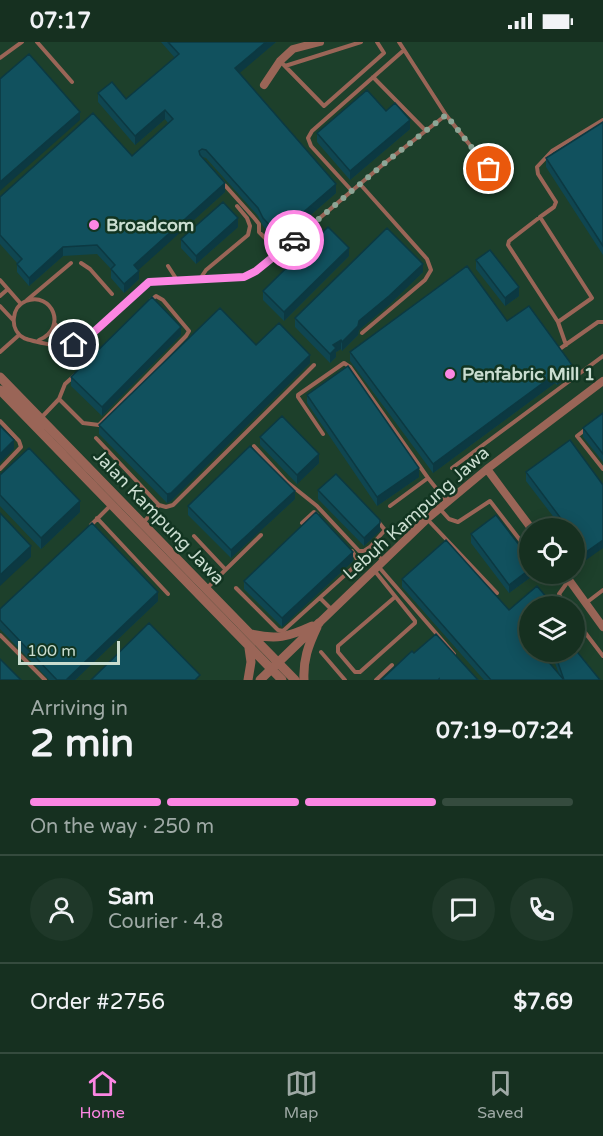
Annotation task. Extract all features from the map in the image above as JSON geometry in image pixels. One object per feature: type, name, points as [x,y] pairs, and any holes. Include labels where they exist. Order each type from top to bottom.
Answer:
[{"type":"street","points":[[264,85],[293,49],[320,42]]},
{"type":"street","name":"Jalan Kampung Jawa","points":[[0,376],[110,505],[251,634],[282,680]]},
{"type":"street","name":"Lebuh Kampung Jawa","points":[[260,680],[440,508],[487,469],[603,381]]},
{"type":"street","name":"Jalan Kampung Jawa","points":[[0,390],[118,498],[203,592],[249,648],[295,680]]},
{"type":"street","points":[[487,469],[524,518]]},
{"type":"street","points":[[572,584],[603,627]]},
{"type":"street","points":[[251,634],[279,638],[292,635],[319,622]]},
{"type":"street","points":[[304,680],[303,665],[306,652],[319,622]]},
{"type":"street","points":[[248,680],[251,662],[249,648]]},
{"type":"lane","points":[[0,58],[22,42]]},
{"type":"lane","points":[[37,42],[72,82]]},
{"type":"lane","points":[[361,42],[282,63],[324,106],[384,53],[377,42]]},
{"type":"lane","points":[[399,42],[446,115],[489,169],[489,174],[482,180]]},
{"type":"lane","points":[[352,190],[311,146],[308,138],[312,131],[404,50]]},
{"type":"lane","points":[[373,77],[426,131]]},
{"type":"lane","points":[[0,306],[25,339],[39,340],[65,348],[85,340],[149,282],[244,277],[256,271],[446,115]]},
{"type":"lane","points":[[566,345],[558,322],[508,245],[509,241],[554,207],[556,201],[538,174],[537,167],[552,151],[603,120]]},
{"type":"lane","points":[[218,177],[255,219],[259,224],[260,232],[279,252]]},
{"type":"lane","points":[[360,184],[427,260],[431,270],[425,280],[363,333]]},
{"type":"lane","points":[[200,279],[206,270],[248,235],[250,226],[248,218],[237,206]]},
{"type":"lane","points":[[540,217],[592,298],[558,322]]},
{"type":"lane","points":[[13,321],[14,314],[21,304],[71,263]]},
{"type":"lane","points":[[81,263],[90,269],[112,294]]},
{"type":"lane","points":[[168,266],[177,280]]},
{"type":"lane","points":[[0,280],[21,304]]},
{"type":"lane","points":[[0,296],[8,289]]},
{"type":"lane","points":[[59,399],[83,423],[99,425],[189,331],[163,300],[156,296],[142,308]]},
{"type":"lane","points":[[27,301],[39,300],[49,306],[54,315],[51,332],[39,340]]},
{"type":"lane","points":[[561,348],[598,322],[603,322]]},
{"type":"lane","points":[[54,324],[61,332],[65,348]]},
{"type":"lane","points":[[0,352],[19,334]]},
{"type":"lane","points":[[452,468],[603,356]]},
{"type":"lane","points":[[323,434],[298,398],[301,392],[344,363],[350,367],[447,502]]},
{"type":"lane","points":[[96,438],[159,505],[166,507],[172,505],[314,365]]},
{"type":"lane","points":[[37,422],[59,399],[65,384],[82,367]]},
{"type":"lane","points":[[0,421],[20,441],[21,447],[0,469]]},
{"type":"lane","points":[[594,423],[577,436],[603,469]]},
{"type":"lane","points":[[254,446],[287,482],[317,506],[359,551],[370,547],[385,530],[370,512]]},
{"type":"lane","points":[[390,506],[428,478]]},
{"type":"lane","points":[[89,526],[118,498]]},
{"type":"lane","points":[[440,508],[449,519],[458,522],[490,501],[519,539]]},
{"type":"lane","points":[[135,530],[159,505]]},
{"type":"lane","points":[[302,523],[314,512],[324,523]]},
{"type":"lane","points":[[97,518],[168,594]]},
{"type":"lane","points":[[428,519],[497,593]]},
{"type":"lane","points":[[236,588],[278,630],[283,631],[358,561],[356,555],[332,531]]},
{"type":"lane","points":[[203,592],[261,535]]},
{"type":"lane","points":[[194,536],[225,569]]},
{"type":"lane","points":[[370,547],[395,597],[415,621],[414,626],[360,672],[355,672],[338,652],[338,646],[395,597]]},
{"type":"lane","points":[[378,566],[454,655]]},
{"type":"lane","points":[[586,603],[603,590]]},
{"type":"lane","points":[[320,598],[332,610]]},
{"type":"lane","points":[[585,632],[603,656]]},
{"type":"lane","points":[[0,635],[45,680]]},
{"type":"lane","points":[[321,652],[345,680]]},
{"type":"lane","points":[[376,680],[392,665]]},
{"type":"building","points":[[168,42],[266,42],[235,68],[336,184],[278,234],[263,218],[258,208],[206,150],[202,149],[199,151],[200,155],[225,183],[134,265],[139,271],[124,284],[111,269],[115,265],[97,245],[63,247],[29,278],[17,264],[22,259],[0,235],[0,197],[93,113],[132,156],[173,119],[165,110],[135,136],[98,93],[112,82],[126,99],[179,54]]},
{"type":"building","points":[[29,54],[80,112],[0,182],[0,79]]},
{"type":"building","points":[[367,90],[386,111],[395,103],[410,120],[350,171],[317,133]]},
{"type":"building","points":[[603,122],[603,246],[546,158]]},
{"type":"building","points":[[223,202],[238,218],[196,256],[181,239]]},
{"type":"building","points":[[328,227],[349,248],[284,312],[263,291]]},
{"type":"building","points":[[387,228],[423,264],[359,321],[358,326],[342,342],[341,340],[333,345],[336,348],[330,354],[295,318]]},
{"type":"building","points":[[490,250],[519,287],[505,298],[476,260]]},
{"type":"building","name":"Penfabric Mill 1","points":[[467,266],[507,321],[529,306],[572,365],[557,377],[555,374],[433,464],[350,352]]},
{"type":"building","points":[[152,297],[181,327],[102,407],[71,377]]},
{"type":"building","points":[[220,308],[256,345],[279,323],[310,355],[171,493],[167,494],[99,425]]},
{"type":"building","points":[[348,366],[419,468],[377,497],[307,395]]},
{"type":"building","points":[[603,413],[603,454],[583,428]]},
{"type":"building","points":[[282,416],[319,454],[297,475],[260,437]]},
{"type":"building","points":[[0,426],[14,440],[0,454]]},
{"type":"building","points":[[570,440],[603,485],[603,540],[586,552],[585,518],[560,518],[526,472]]},
{"type":"building","points":[[250,446],[295,491],[231,550],[188,506]]},
{"type":"building","points":[[29,448],[80,501],[41,538],[0,495],[0,475]]},
{"type":"building","points":[[336,474],[380,520],[380,523],[364,538],[318,490]]},
{"type":"building","points":[[316,512],[353,552],[282,618],[244,581]]},
{"type":"building","points":[[0,513],[31,546],[0,575]]},
{"type":"building","points":[[496,515],[519,545],[519,577],[509,585],[471,534]]},
{"type":"building","points":[[92,523],[158,592],[66,680],[57,680],[0,620],[0,609]]},
{"type":"building","points":[[446,540],[509,610],[519,601],[519,662],[549,662],[564,680],[491,680],[402,579]]},
{"type":"building","points":[[537,586],[546,596],[525,596]]},
{"type":"building","points":[[149,623],[200,675],[195,680],[91,680]]},
{"type":"building","points":[[436,634],[478,680],[381,680],[412,651],[414,653]]},
{"type":"building","points":[[0,659],[21,680],[0,680]]},
{"type":"building","points":[[558,662],[585,662],[600,680],[564,680]]},
{"type":"way so far","points":[[294,240],[386,162],[446,115],[489,169]]},
{"type":"place","name":"Broadcom","points":[[94,225]]},
{"type":"place","name":"Penfabric Mill 1","points":[[450,374]]},
{"type":"route","points":[[74,345],[85,340],[149,282],[244,277],[256,271],[294,240]]}]
